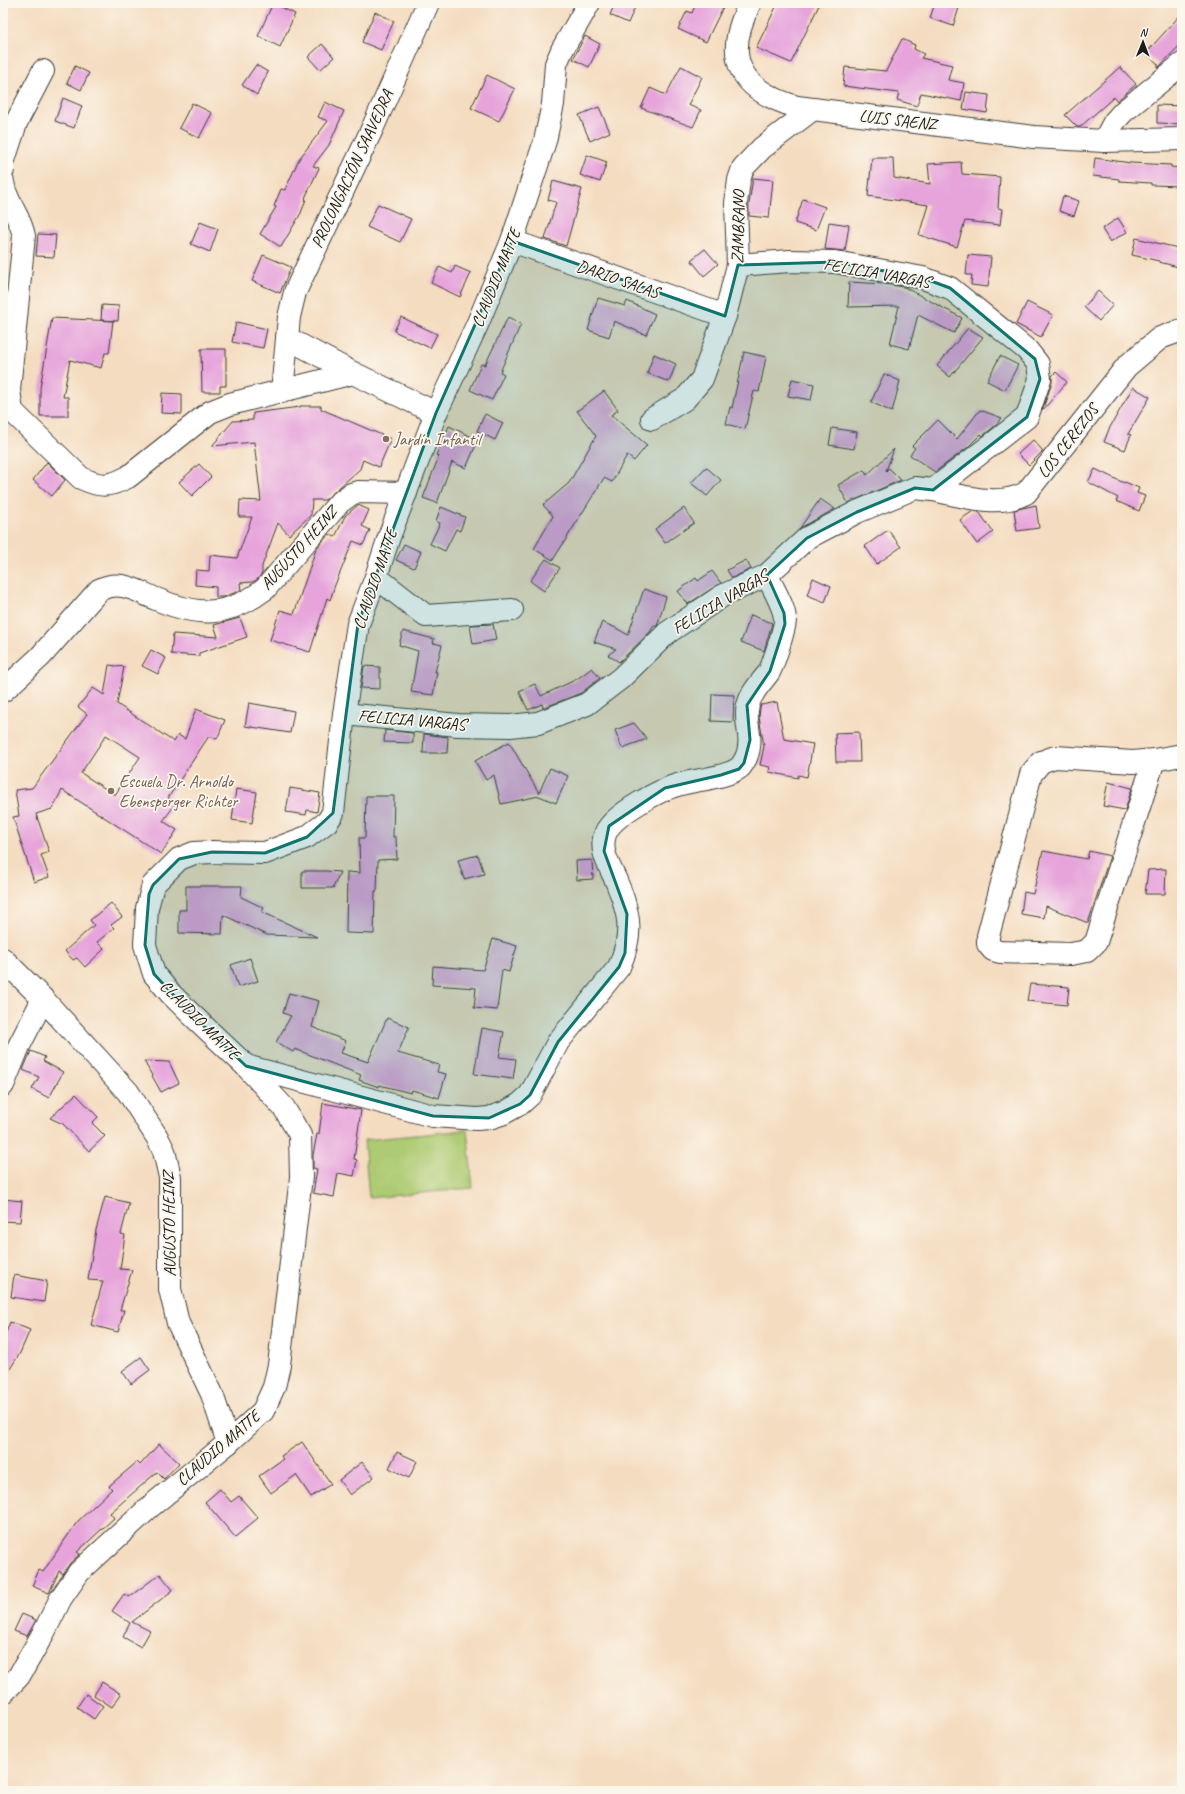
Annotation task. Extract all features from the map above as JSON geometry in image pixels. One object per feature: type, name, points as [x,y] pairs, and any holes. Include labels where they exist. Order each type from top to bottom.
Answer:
[{"type":"street","name":"PROLONGACIÓN SAAVEDRA","points":[[282,392],[287,338],[292,306],[300,280],[373,127],[428,3]]},
{"type":"street","name":"CLAUDIO MATTE","points":[[3,1693],[19,1676],[61,1598],[79,1572],[151,1506],[228,1443],[262,1411],[274,1387],[279,1365],[301,1177],[300,1135],[284,1108],[246,1066],[170,993],[154,974],[145,945],[147,908],[150,894],[153,885],[179,859],[186,856],[212,852],[265,852],[307,837],[327,822],[333,813],[344,714],[358,624],[376,577],[388,537],[436,413],[477,325],[512,241],[545,141],[553,104],[556,64],[562,50],[589,3]]},
{"type":"street","name":"LUIS SAENZ","points":[[750,3],[738,34],[736,45],[739,63],[747,79],[754,87],[763,94],[782,103],[797,107],[1034,136],[1104,141],[1182,139]]},
{"type":"street","points":[[1104,141],[1114,122],[1123,112],[1182,64]]},
{"type":"street","points":[[3,170],[16,123],[43,70]]},
{"type":"street","name":"ZAMBRANO","points":[[652,419],[685,399],[702,379],[725,316],[738,265],[736,203],[739,180],[743,168],[762,148],[813,109]]},
{"type":"street","points":[[3,182],[4,190],[20,222],[24,236],[9,390],[10,406],[12,411],[21,421],[81,478],[93,484],[101,485],[109,485],[119,482],[128,477],[210,412],[230,404],[353,373]]},
{"type":"street","name":"DARIO SALAS","points":[[512,241],[725,316]]},
{"type":"street","name":"FELICIA VARGAS","points":[[344,714],[458,725],[510,726],[538,723],[587,704],[621,678],[667,633],[722,596],[767,575],[807,538],[857,512],[915,488],[933,490],[1027,417],[1040,379],[1038,364],[1027,350],[950,288],[924,278],[835,262],[790,261],[738,265]]},
{"type":"street","name":"LOS CEREZOS","points":[[933,490],[994,501],[1007,501],[1026,493],[1038,480],[1127,366],[1160,338],[1182,330]]},
{"type":"street","points":[[287,338],[353,373],[436,413]]},
{"type":"street","name":"AUGUSTO HEINZ","points":[[3,691],[40,657],[99,590],[114,585],[130,587],[158,600],[188,610],[214,612],[227,610],[253,598],[265,589],[339,503],[351,494],[365,491],[406,493]]},
{"type":"street","name":"CLAUDIO MATTE","points":[[246,1066],[433,1116],[478,1119],[489,1118],[504,1113],[520,1104],[530,1095],[558,1042],[619,967],[625,953],[629,929],[627,914],[617,883],[607,863],[604,847],[605,834],[609,826],[622,814],[665,788],[721,776],[739,769],[744,763],[749,750],[750,740],[748,705],[757,686],[770,670],[785,624],[784,613],[767,575]]},
{"type":"street","points":[[376,577],[426,616],[512,610]]},
{"type":"street","points":[[1154,760],[1096,942],[1087,951],[1071,954],[1000,952],[993,950],[988,944],[988,939],[1032,774],[1036,767],[1041,762],[1055,757],[1133,762],[1182,755]]},
{"type":"street","name":"AUGUSTO HEINZ","points":[[3,959],[43,998],[128,1092],[164,1151],[170,1177],[170,1289],[178,1323],[212,1394],[228,1443]]},
{"type":"street","points":[[3,1085],[19,1046],[43,998]]},
{"type":"highlighted area","points":[[512,241],[725,316],[738,265],[835,262],[923,278],[950,288],[1035,359],[1040,379],[1027,417],[933,490],[915,488],[857,512],[807,538],[767,575],[784,613],[785,624],[770,671],[747,705],[750,740],[744,763],[739,769],[721,775],[665,788],[609,826],[604,851],[627,914],[625,953],[619,967],[558,1042],[530,1095],[520,1104],[489,1118],[433,1116],[246,1066],[191,1014],[154,974],[145,945],[149,894],[153,885],[179,859],[212,852],[265,853],[307,837],[333,813],[358,624],[436,413]]},
{"type":"green space","points":[[467,1130],[473,1188],[369,1198],[364,1140]]},
{"type":"building","points":[[273,3],[295,14],[280,47],[258,36]]},
{"type":"building","points":[[615,3],[637,3],[628,23],[610,15]]},
{"type":"building","points":[[696,3],[725,3],[706,42],[678,29],[687,11],[692,13]]},
{"type":"building","points":[[778,3],[820,3],[791,63],[756,48]]},
{"type":"building","points":[[935,3],[944,3],[959,8],[953,26],[930,18]]},
{"type":"building","points":[[375,12],[394,21],[381,50],[362,42]]},
{"type":"building","points":[[1182,13],[1182,43],[1158,68],[1158,64],[1146,53]]},
{"type":"building","points":[[585,36],[600,44],[589,67],[573,59]]},
{"type":"building","points":[[902,39],[915,45],[914,49],[924,54],[921,58],[952,65],[948,80],[964,83],[961,101],[921,93],[917,106],[897,100],[899,93],[843,86],[845,67],[886,71]]},
{"type":"building","points":[[322,44],[334,57],[320,70],[308,57]]},
{"type":"building","points":[[256,65],[268,72],[257,95],[242,85]]},
{"type":"building","points":[[75,66],[89,73],[81,90],[67,83]]},
{"type":"building","points":[[681,66],[702,77],[688,105],[701,110],[693,127],[641,108],[650,88],[666,95]]},
{"type":"building","points":[[1120,67],[1136,84],[1117,101],[1114,97],[1080,127],[1077,127],[1065,115]]},
{"type":"building","points":[[487,75],[515,89],[499,121],[471,108]]},
{"type":"building","points":[[966,92],[989,95],[987,113],[963,109]]},
{"type":"building","points":[[63,98],[82,106],[74,128],[55,121]]},
{"type":"building","points":[[325,102],[344,111],[329,145],[313,166],[319,168],[305,198],[306,199],[301,213],[281,247],[260,234],[276,207],[274,206],[281,189],[285,190],[299,159],[328,121],[318,117]]},
{"type":"building","points":[[192,103],[212,113],[199,138],[179,128]]},
{"type":"building","points":[[1157,105],[1182,106],[1182,124],[1157,123]]},
{"type":"building","points":[[599,107],[610,132],[590,141],[579,115]]},
{"type":"building","points":[[587,155],[607,162],[600,182],[580,175]]},
{"type":"building","points":[[872,158],[893,158],[894,178],[930,184],[928,164],[961,162],[962,174],[1000,177],[998,208],[1002,209],[1000,225],[965,221],[957,247],[919,235],[928,205],[868,196]]},
{"type":"building","points":[[1095,158],[1131,163],[1171,165],[1171,167],[1182,168],[1182,186],[1151,185],[1151,183],[1119,181],[1119,179],[1093,176]]},
{"type":"building","points":[[753,178],[773,180],[769,218],[749,216],[749,204]]},
{"type":"building","points":[[553,181],[582,189],[566,246],[545,239],[556,202],[548,200]]},
{"type":"building","points":[[1063,196],[1079,201],[1074,216],[1059,211]]},
{"type":"building","points":[[803,199],[825,207],[816,230],[795,223]]},
{"type":"building","points":[[378,204],[411,219],[400,242],[367,227]]},
{"type":"building","points":[[1118,218],[1127,232],[1110,242],[1102,229]]},
{"type":"building","points":[[200,222],[218,229],[210,252],[191,244]]},
{"type":"building","points":[[829,222],[849,225],[845,251],[825,249]]},
{"type":"building","points":[[38,234],[56,235],[54,257],[36,256]]},
{"type":"building","points":[[1136,238],[1182,249],[1182,268],[1132,255]]},
{"type":"building","points":[[705,249],[718,264],[704,276],[691,260]]},
{"type":"building","points":[[263,255],[291,267],[280,293],[252,281]]},
{"type":"building","points":[[968,255],[991,257],[988,287],[971,285],[972,275],[966,275]]},
{"type":"building","points":[[455,266],[471,273],[460,297],[431,283],[439,267],[452,273]]},
{"type":"building","points":[[849,282],[904,287],[962,318],[954,333],[918,315],[909,349],[890,344],[899,306],[848,307]]},
{"type":"building","points":[[1098,291],[1113,305],[1099,321],[1084,307]]},
{"type":"building","points":[[598,298],[625,306],[627,301],[655,314],[646,335],[614,321],[609,337],[588,330]]},
{"type":"building","points":[[1027,302],[1053,315],[1041,337],[1016,324]]},
{"type":"building","points":[[102,305],[119,306],[118,321],[101,320]]},
{"type":"building","points":[[401,317],[437,334],[430,348],[394,331]]},
{"type":"building","points":[[508,317],[521,324],[500,372],[504,374],[492,400],[470,390],[481,364],[485,365]]},
{"type":"building","points":[[52,318],[113,321],[109,353],[105,353],[101,368],[70,360],[63,397],[68,397],[68,416],[40,416],[40,388]]},
{"type":"building","points":[[236,322],[267,329],[263,348],[232,342]]},
{"type":"building","points":[[968,328],[983,337],[950,377],[937,366]]},
{"type":"building","points":[[201,349],[226,349],[226,386],[220,386],[220,392],[202,392]]},
{"type":"building","points":[[744,352],[766,357],[759,392],[754,391],[745,429],[726,424],[730,407],[732,408]]},
{"type":"building","points":[[654,354],[676,364],[669,382],[647,373]]},
{"type":"building","points":[[1000,356],[1018,365],[1005,390],[987,381]]},
{"type":"building","points":[[1056,372],[1067,382],[1042,411],[1052,383],[1052,376]]},
{"type":"building","points":[[884,374],[900,381],[892,412],[871,402]]},
{"type":"building","points":[[792,379],[814,384],[811,400],[788,396]]},
{"type":"building","points":[[1133,387],[1150,397],[1128,434],[1131,435],[1125,450],[1104,442],[1109,429]]},
{"type":"building","points":[[604,391],[618,410],[611,415],[647,445],[634,461],[627,455],[612,482],[604,478],[553,560],[534,549],[553,516],[543,505],[569,483],[596,436],[577,411]]},
{"type":"building","points":[[162,393],[182,394],[182,414],[161,413]]},
{"type":"building","points":[[300,406],[321,406],[321,409],[391,439],[379,467],[363,460],[360,469],[325,500],[312,500],[311,515],[289,535],[278,523],[262,566],[262,573],[257,580],[240,583],[241,590],[223,597],[216,597],[216,587],[195,585],[196,570],[209,571],[210,555],[237,558],[252,517],[239,517],[240,500],[261,501],[254,442],[212,446],[233,421],[253,420],[253,413]]},
{"type":"building","points":[[980,410],[1002,418],[983,436],[981,434],[967,448],[935,472],[910,455],[915,448],[912,446],[938,420],[957,439]]},
{"type":"building","points":[[485,414],[503,423],[495,440],[477,431]]},
{"type":"building","points":[[449,426],[478,440],[466,468],[452,462],[437,503],[423,498],[439,456],[436,455]]},
{"type":"building","points":[[832,428],[857,432],[854,449],[829,445]]},
{"type":"building","points":[[1033,440],[1043,451],[1029,465],[1018,454]]},
{"type":"building","points":[[894,449],[886,471],[889,468],[901,480],[848,503],[838,485],[864,470],[867,475]]},
{"type":"building","points":[[47,462],[65,480],[52,496],[33,480]]},
{"type":"building","points":[[199,464],[211,477],[192,496],[179,482]]},
{"type":"building","points":[[706,467],[721,480],[707,496],[691,483]]},
{"type":"building","points":[[1095,469],[1124,483],[1125,482],[1139,488],[1137,493],[1145,496],[1139,511],[1116,501],[1118,498],[1088,482]]},
{"type":"building","points":[[820,499],[835,509],[800,528]]},
{"type":"building","points":[[358,505],[369,510],[362,526],[370,530],[363,545],[353,541],[330,600],[327,598],[310,652],[270,640],[280,610],[294,614],[316,549],[329,534],[335,537],[345,516]]},
{"type":"building","points":[[1036,505],[1039,528],[1017,531],[1014,510]]},
{"type":"building","points":[[441,507],[465,517],[460,531],[456,529],[445,551],[430,544],[440,523],[436,521]]},
{"type":"building","points":[[684,508],[694,523],[665,543],[655,529]]},
{"type":"building","points":[[973,511],[979,512],[993,532],[977,544],[960,520]]},
{"type":"building","points":[[888,530],[901,547],[877,564],[865,546]]},
{"type":"building","points":[[404,544],[421,552],[414,568],[396,560]]},
{"type":"building","points":[[546,559],[560,568],[544,591],[530,581]]},
{"type":"building","points":[[746,560],[751,569],[732,578],[727,570]]},
{"type":"building","points":[[712,571],[721,583],[688,604],[678,591],[696,578],[698,581]]},
{"type":"building","points":[[813,578],[831,586],[825,602],[807,595]]},
{"type":"building","points":[[644,589],[666,597],[657,626],[654,626],[650,632],[619,662],[608,655],[616,649],[594,642],[602,622],[628,635]]},
{"type":"building","points":[[751,615],[772,623],[764,651],[741,642]]},
{"type":"building","points":[[240,618],[247,637],[199,653],[199,656],[171,654],[173,634],[218,637],[214,625]]},
{"type":"building","points":[[493,624],[496,640],[473,644],[470,625]]},
{"type":"building","points":[[403,631],[434,639],[433,643],[442,645],[435,672],[437,672],[433,695],[411,692],[418,651],[399,645]]},
{"type":"building","points":[[151,650],[166,658],[158,674],[142,666]]},
{"type":"building","points":[[109,665],[124,667],[117,704],[174,742],[178,735],[185,739],[196,709],[225,720],[217,739],[209,736],[168,798],[176,803],[163,821],[177,830],[161,854],[62,790],[52,809],[36,814],[49,852],[41,855],[49,877],[34,882],[13,817],[19,816],[15,790],[32,788],[87,714],[78,707],[93,688],[104,695]],"holes":[[[106,735],[140,757],[115,795],[81,773]]]},
{"type":"building","points":[[364,666],[380,667],[380,689],[361,688]]},
{"type":"building","points":[[592,668],[600,678],[581,693],[543,708],[542,704],[528,710],[519,691],[535,684],[541,696],[577,679]]},
{"type":"building","points":[[712,694],[734,695],[733,722],[711,721]]},
{"type":"building","points":[[777,702],[784,739],[813,744],[807,777],[798,775],[798,778],[769,772],[770,767],[760,765],[764,746],[759,717],[760,708],[761,705]]},
{"type":"building","points":[[249,703],[294,711],[290,733],[245,726]]},
{"type":"building","points":[[634,723],[647,739],[622,748],[615,730]]},
{"type":"building","points":[[385,730],[413,733],[413,743],[384,742]]},
{"type":"building","points":[[859,732],[860,762],[836,762],[835,733]]},
{"type":"building","points":[[424,734],[448,737],[447,753],[423,753]]},
{"type":"building","points":[[509,742],[539,793],[550,768],[568,776],[556,803],[539,796],[501,804],[494,775],[486,780],[475,761]]},
{"type":"building","points":[[1108,782],[1132,788],[1125,810],[1103,806]]},
{"type":"building","points":[[290,788],[320,793],[317,812],[307,810],[306,815],[286,812]]},
{"type":"building","points":[[236,789],[257,792],[252,823],[232,820]]},
{"type":"building","points":[[366,796],[394,796],[393,837],[396,837],[397,859],[378,860],[377,891],[375,891],[374,934],[346,933],[347,872],[360,873],[359,838],[365,838]]},
{"type":"building","points":[[1043,851],[1087,859],[1089,851],[1110,856],[1088,923],[1046,906],[1044,918],[1021,914],[1024,892],[1033,894]]},
{"type":"building","points":[[478,855],[484,874],[464,879],[458,860]]},
{"type":"building","points":[[592,860],[593,879],[577,880],[576,861]]},
{"type":"building","points":[[1166,869],[1165,894],[1145,894],[1148,870]]},
{"type":"building","points":[[302,871],[340,872],[333,888],[302,888]]},
{"type":"building","points":[[186,886],[242,886],[241,897],[264,908],[262,912],[317,937],[267,935],[223,915],[222,934],[179,933],[179,910],[186,910]]},
{"type":"building","points":[[111,903],[122,917],[111,925],[114,928],[97,942],[104,949],[85,967],[77,958],[73,960],[65,951],[94,925],[90,920]]},
{"type":"building","points":[[493,939],[517,946],[509,972],[502,970],[497,1010],[474,1008],[476,988],[432,985],[433,966],[483,970]]},
{"type":"building","points":[[250,958],[258,981],[238,987],[231,965]]},
{"type":"building","points":[[1030,984],[1069,987],[1067,1005],[1027,1001]]},
{"type":"building","points":[[289,993],[319,1001],[312,1027],[346,1041],[341,1053],[368,1062],[387,1018],[409,1027],[398,1053],[439,1065],[437,1072],[446,1074],[439,1098],[412,1090],[411,1093],[379,1085],[379,1087],[359,1080],[361,1075],[295,1049],[293,1052],[276,1042],[291,1016],[283,1013]]},
{"type":"building","points":[[482,1028],[504,1032],[499,1057],[516,1059],[513,1079],[474,1074]]},
{"type":"building","points":[[31,1051],[45,1057],[43,1061],[63,1072],[49,1098],[32,1089],[39,1077],[23,1070]]},
{"type":"building","points":[[144,1061],[169,1062],[179,1083],[161,1092]]},
{"type":"building","points":[[76,1094],[98,1117],[92,1123],[105,1136],[89,1151],[63,1124],[50,1118]]},
{"type":"building","points":[[323,1103],[361,1110],[354,1159],[357,1160],[354,1176],[338,1173],[334,1197],[313,1193],[317,1169],[313,1168],[313,1155],[317,1134],[319,1134]]},
{"type":"building","points":[[105,1197],[129,1203],[121,1234],[125,1235],[120,1269],[132,1270],[120,1310],[124,1310],[118,1332],[91,1325],[103,1281],[88,1280],[96,1230]]},
{"type":"building","points":[[3,1199],[22,1201],[20,1222],[3,1221]]},
{"type":"building","points":[[14,1275],[47,1281],[44,1302],[11,1297]]},
{"type":"building","points":[[10,1322],[30,1330],[20,1353],[3,1380],[3,1341]]},
{"type":"building","points":[[141,1357],[150,1370],[131,1384],[122,1371]]},
{"type":"building","points":[[302,1442],[331,1484],[311,1497],[296,1475],[271,1493],[259,1476],[283,1459],[281,1456]]},
{"type":"building","points":[[159,1444],[179,1463],[164,1479],[157,1472],[110,1513],[114,1518],[77,1552],[80,1554],[70,1563],[63,1574],[59,1571],[49,1593],[32,1586],[39,1570],[43,1572],[77,1522],[112,1489],[109,1486],[137,1462],[140,1465]]},
{"type":"building","points":[[397,1452],[417,1461],[409,1478],[389,1468]]},
{"type":"building","points":[[362,1462],[374,1477],[350,1495],[339,1480]]},
{"type":"building","points":[[220,1489],[231,1502],[239,1496],[258,1518],[235,1537],[205,1502]]},
{"type":"building","points":[[160,1574],[173,1590],[132,1622],[150,1631],[141,1647],[123,1637],[130,1623],[112,1611],[124,1594],[129,1597]]},
{"type":"building","points":[[22,1614],[36,1620],[27,1636],[14,1631]]},
{"type":"building","points":[[102,1682],[121,1694],[112,1707],[94,1695]]},
{"type":"building","points":[[86,1694],[103,1706],[94,1719],[77,1707]]},
{"type":"place","name":"Jardín Infantil","points":[[386,439]]},
{"type":"place","name":"Escuela Dr. Arnoldo Ebensperger Richter","points":[[111,791]]}]
